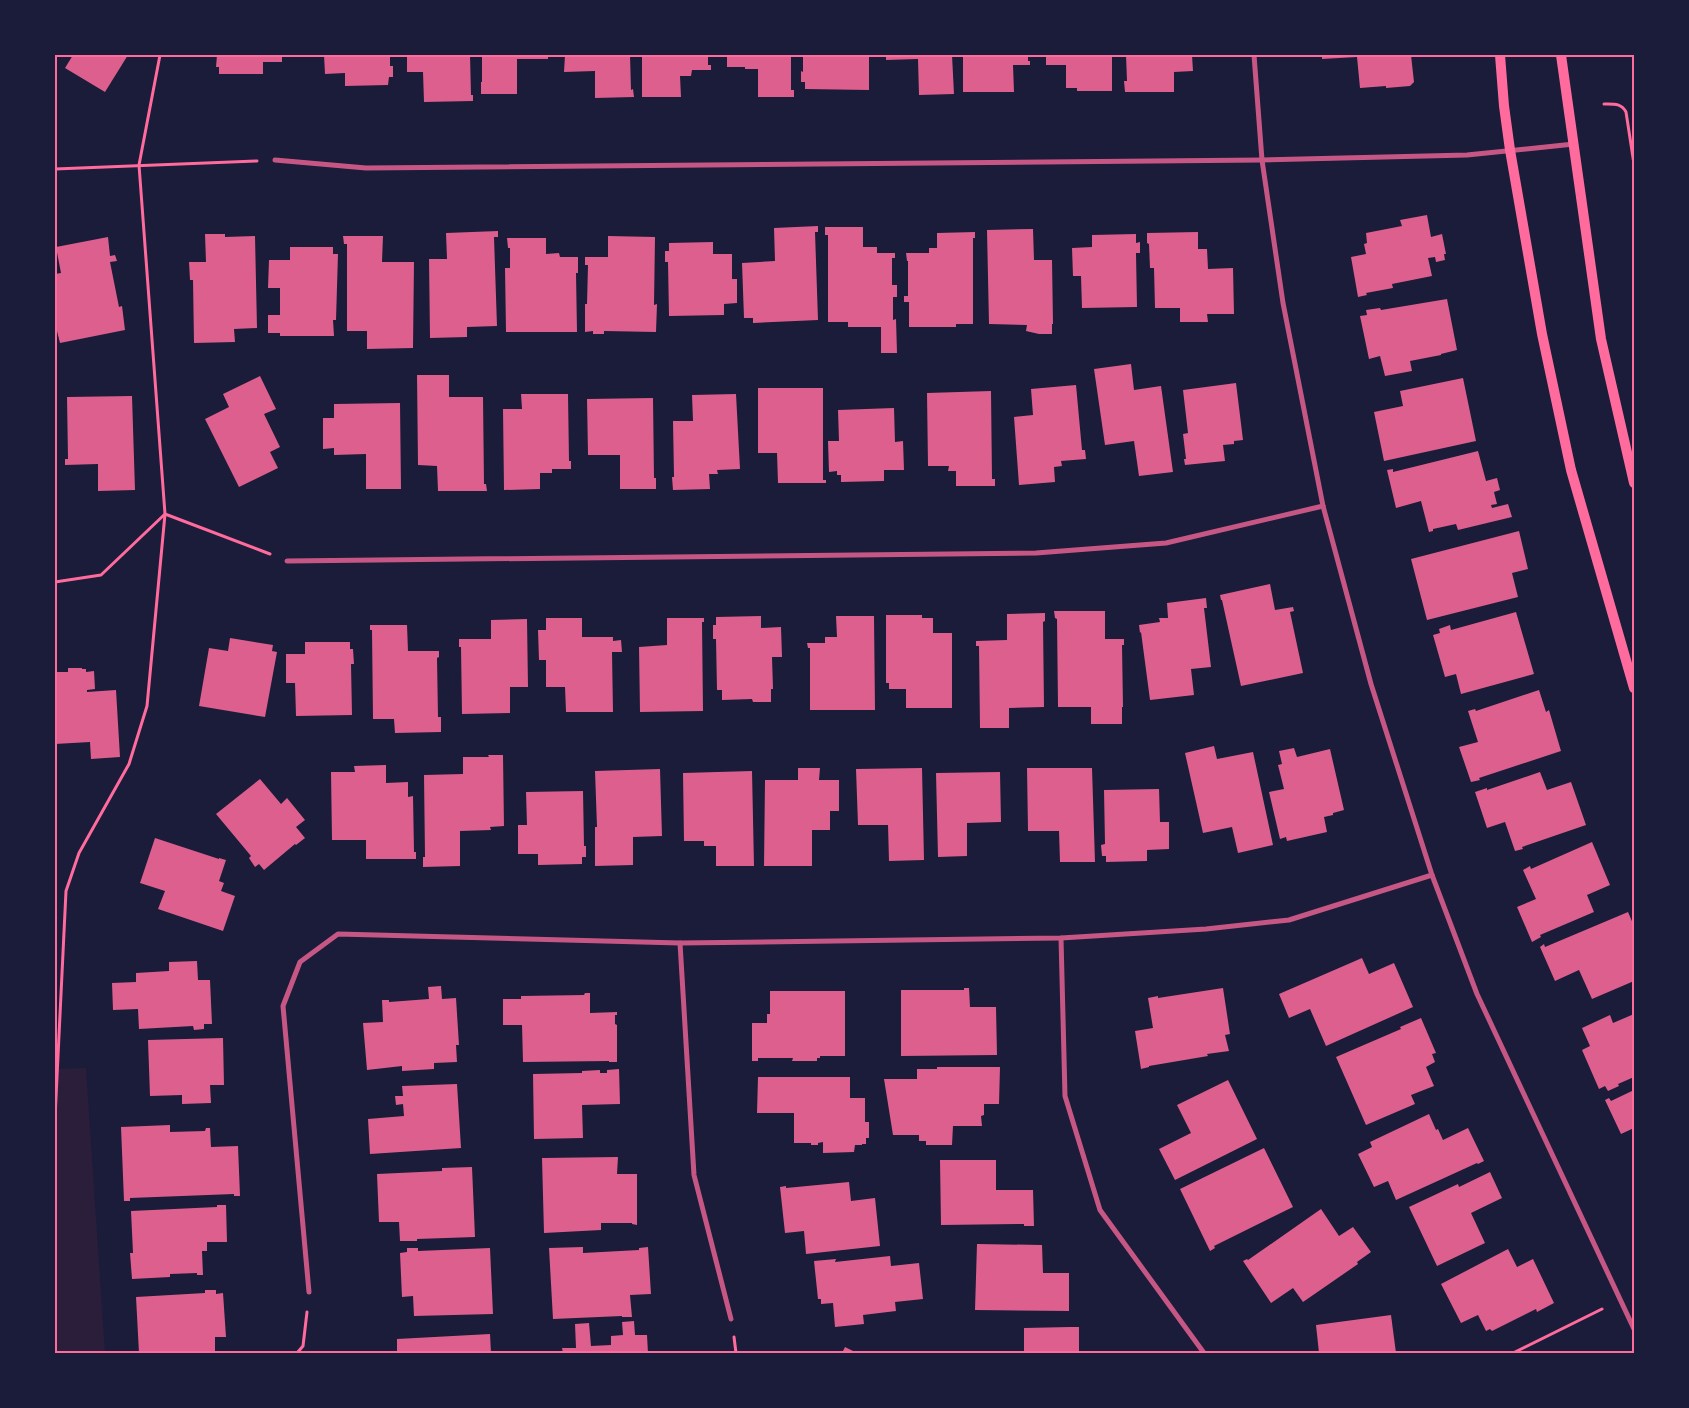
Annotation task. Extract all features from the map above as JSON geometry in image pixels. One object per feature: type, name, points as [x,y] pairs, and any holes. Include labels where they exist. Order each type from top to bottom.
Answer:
[{"type":"main road","points":[[1500,55],[1510,150],[1542,334],[1571,470],[1634,688]]},
{"type":"main road","points":[[1561,55],[1601,339],[1634,483]]},
{"type":"street","points":[[1254,55],[1262,160],[1283,303],[1323,506],[1371,684],[1432,876],[1477,994],[1634,1329]]},
{"type":"street","points":[[275,160],[366,168],[1262,160],[1467,155],[1574,144]]},
{"type":"street","points":[[287,560],[1036,553],[1166,543],[1323,506]]},
{"type":"street","points":[[310,1292],[283,1006],[300,962],[338,934],[680,944],[1061,938],[1206,929],[1289,920],[1432,876]]},
{"type":"street","points":[[1061,938],[1066,1096],[1100,1210],[1204,1353]]},
{"type":"street","points":[[680,944],[694,1175],[731,1319]]},
{"type":"path","points":[[55,1118],[66,891],[79,852],[130,764],[147,706],[165,514],[139,165],[160,55]]},
{"type":"path","points":[[1604,104],[1619,104],[1626,112],[1634,164]]},
{"type":"path","points":[[55,169],[275,160]]},
{"type":"path","points":[[165,514],[287,560]]},
{"type":"path","points":[[55,582],[101,575],[165,514]]},
{"type":"path","points":[[297,1353],[303,1346],[310,1292]]},
{"type":"path","points":[[1513,1353],[1621,1300]]},
{"type":"shaded area","points":[[86,1068],[105,1353],[55,1353],[55,1069]]},
{"type":"building","points":[[73,55],[128,55],[105,92],[65,68]]},
{"type":"building","points":[[217,55],[282,55],[282,62],[263,62],[263,74],[219,74],[219,67],[216,67]]},
{"type":"building","points":[[324,55],[390,55],[393,77],[389,77],[388,85],[345,86],[345,73],[325,74]]},
{"type":"building","points":[[407,55],[470,55],[471,95],[473,95],[473,101],[424,102],[423,72],[407,72]]},
{"type":"building","points":[[482,55],[548,55],[548,59],[517,59],[517,94],[481,94]]},
{"type":"building","points":[[565,55],[630,55],[631,90],[633,89],[634,97],[595,98],[595,71],[564,72]]},
{"type":"building","points":[[642,55],[708,55],[708,65],[711,65],[711,70],[692,70],[691,76],[680,76],[681,97],[642,97]]},
{"type":"building","points":[[727,55],[791,55],[791,90],[794,90],[794,97],[758,97],[758,69],[727,67]]},
{"type":"building","points":[[803,55],[869,55],[869,90],[805,89],[805,82],[801,82]]},
{"type":"building","points":[[886,55],[952,55],[954,94],[919,95],[918,59],[886,60]]},
{"type":"building","points":[[963,55],[1028,55],[1030,65],[1013,65],[1014,92],[963,92]]},
{"type":"building","points":[[1046,55],[1112,55],[1112,91],[1077,91],[1077,88],[1066,88],[1066,65],[1046,65]]},
{"type":"building","points":[[1126,55],[1192,55],[1193,71],[1174,72],[1174,92],[1125,92],[1124,81],[1127,81]]},
{"type":"building","points":[[1322,55],[1411,55],[1414,82],[1410,86],[1360,88],[1357,57],[1322,59]]},
{"type":"building","points":[[1427,215],[1431,237],[1442,234],[1446,254],[1444,254],[1445,260],[1436,262],[1435,257],[1428,258],[1432,276],[1392,284],[1393,288],[1366,293],[1367,295],[1358,297],[1351,257],[1366,254],[1364,244],[1367,243],[1366,233],[1402,226],[1400,220]]},
{"type":"building","points":[[818,226],[818,232],[815,232],[818,320],[753,323],[753,318],[744,318],[742,263],[775,261],[774,228]]},
{"type":"building","points":[[825,227],[863,227],[863,247],[877,247],[877,253],[895,253],[895,258],[892,258],[892,285],[897,285],[897,297],[893,297],[893,320],[896,319],[897,353],[881,353],[881,327],[848,327],[848,322],[828,322],[828,235],[825,235]]},
{"type":"building","points":[[1033,229],[1034,260],[1052,260],[1052,334],[1026,331],[1027,325],[989,324],[987,230]]},
{"type":"building","points":[[498,231],[498,237],[494,237],[497,326],[467,327],[467,337],[430,338],[429,259],[447,259],[446,233]]},
{"type":"building","points":[[975,232],[975,238],[973,238],[973,324],[956,324],[956,327],[909,327],[909,302],[904,302],[904,296],[908,296],[908,261],[906,253],[929,253],[929,248],[937,248],[937,233]]},
{"type":"building","points":[[1198,232],[1198,249],[1207,249],[1208,269],[1233,268],[1234,314],[1207,314],[1208,322],[1180,322],[1180,308],[1155,308],[1154,268],[1150,268],[1147,233]]},
{"type":"building","points":[[205,234],[225,234],[225,237],[255,236],[257,328],[234,329],[235,342],[194,343],[193,280],[190,280],[189,262],[206,262]]},
{"type":"building","points":[[1136,234],[1136,243],[1140,242],[1140,253],[1136,253],[1137,307],[1082,308],[1081,276],[1073,276],[1072,248],[1092,247],[1092,235]]},
{"type":"building","points":[[343,236],[383,236],[382,262],[414,262],[413,348],[367,349],[367,331],[347,331],[347,244],[344,244]]},
{"type":"building","points":[[608,236],[655,237],[654,305],[657,304],[656,332],[604,331],[604,334],[593,334],[593,331],[585,332],[588,265],[585,265],[585,257],[608,257]]},
{"type":"building","points":[[108,237],[110,256],[115,255],[117,261],[110,262],[119,307],[122,306],[125,330],[60,343],[57,331],[55,331],[55,274],[61,273],[56,247]]},
{"type":"building","points":[[507,238],[546,238],[546,254],[559,253],[560,257],[578,257],[578,273],[576,273],[577,332],[506,332],[505,268],[510,268],[510,248],[508,248]]},
{"type":"building","points":[[713,242],[713,254],[732,254],[732,279],[737,279],[737,303],[724,304],[724,315],[669,316],[668,262],[665,262],[665,251],[669,251],[669,243]]},
{"type":"building","points":[[290,247],[333,247],[333,254],[338,254],[336,320],[333,320],[334,336],[280,336],[280,333],[268,333],[268,315],[280,315],[280,288],[268,288],[269,260],[290,260]]},
{"type":"building","points":[[1447,299],[1457,350],[1410,361],[1412,371],[1385,376],[1380,356],[1369,359],[1360,316],[1367,315],[1366,310],[1380,308],[1381,310]]},
{"type":"building","points":[[1131,364],[1134,390],[1161,386],[1173,472],[1139,476],[1134,441],[1105,445],[1094,369]]},
{"type":"building","points":[[417,375],[449,375],[449,397],[483,397],[484,484],[486,484],[487,491],[438,491],[437,466],[418,465]]},
{"type":"building","points":[[260,376],[276,409],[264,414],[280,447],[270,452],[278,468],[239,487],[205,419],[229,407],[223,394]]},
{"type":"building","points":[[1463,378],[1476,441],[1384,461],[1374,412],[1403,406],[1400,391]]},
{"type":"building","points":[[1236,383],[1243,440],[1234,441],[1234,444],[1223,445],[1225,461],[1185,465],[1183,434],[1188,433],[1183,390]]},
{"type":"building","points":[[1076,385],[1082,450],[1085,450],[1086,459],[1061,461],[1062,466],[1054,467],[1055,482],[1019,485],[1014,417],[1033,415],[1031,389]]},
{"type":"building","points":[[758,388],[823,388],[823,480],[826,480],[826,483],[778,483],[777,453],[758,453]]},
{"type":"building","points":[[991,391],[992,479],[995,479],[995,486],[956,486],[956,471],[948,471],[949,466],[928,466],[927,393]]},
{"type":"building","points":[[521,394],[568,394],[569,461],[571,461],[571,469],[552,469],[552,473],[540,473],[540,489],[504,490],[503,409],[522,409]]},
{"type":"building","points":[[736,394],[740,469],[717,470],[718,474],[709,474],[710,489],[673,490],[673,421],[693,421],[692,395]]},
{"type":"building","points":[[132,396],[135,490],[98,491],[98,464],[65,465],[65,459],[68,459],[67,397]]},
{"type":"building","points":[[653,398],[654,478],[656,478],[656,489],[620,489],[620,455],[588,455],[587,399]]},
{"type":"building","points":[[400,403],[401,489],[366,489],[366,454],[334,455],[334,448],[323,449],[323,418],[334,418],[334,404]]},
{"type":"building","points":[[894,408],[895,442],[903,441],[904,470],[884,470],[884,481],[841,482],[841,475],[837,475],[837,471],[829,472],[828,441],[839,441],[838,410]]},
{"type":"building","points":[[1478,451],[1486,481],[1497,478],[1500,490],[1494,492],[1497,504],[1491,505],[1492,508],[1508,504],[1512,517],[1458,530],[1456,524],[1433,529],[1433,531],[1429,532],[1421,501],[1396,508],[1387,470],[1393,469],[1393,472]]},
{"type":"building","points":[[1519,531],[1528,569],[1512,573],[1518,597],[1427,620],[1411,559]]},
{"type":"building","points":[[1270,584],[1275,610],[1293,607],[1294,611],[1290,612],[1303,673],[1241,686],[1220,595]]},
{"type":"building","points":[[1206,598],[1207,608],[1204,608],[1211,667],[1191,669],[1194,695],[1150,700],[1139,625],[1160,622],[1159,618],[1168,618],[1167,603]]},
{"type":"building","points":[[1054,611],[1105,611],[1105,639],[1124,639],[1124,645],[1122,645],[1122,724],[1091,724],[1091,707],[1058,707],[1057,619],[1055,618]]},
{"type":"building","points":[[1516,612],[1534,674],[1461,694],[1456,674],[1445,677],[1433,635],[1440,633],[1439,629],[1450,625],[1451,630]]},
{"type":"building","points":[[1045,613],[1045,621],[1043,622],[1044,707],[1009,708],[1009,728],[980,728],[979,646],[976,646],[976,641],[1007,640],[1007,614]]},
{"type":"building","points":[[886,615],[922,615],[922,618],[933,618],[933,633],[952,633],[952,708],[906,708],[906,689],[889,689],[889,683],[886,683]]},
{"type":"building","points":[[761,616],[761,628],[781,627],[782,657],[772,657],[773,689],[771,689],[771,702],[753,702],[752,699],[722,700],[722,690],[717,690],[716,639],[713,639],[713,625],[716,625],[716,617]]},
{"type":"building","points":[[836,616],[874,616],[875,710],[810,710],[810,648],[808,648],[807,643],[825,643],[825,637],[837,637]]},
{"type":"building","points":[[546,618],[582,618],[582,637],[613,637],[613,641],[621,640],[622,652],[612,652],[613,712],[566,712],[565,687],[546,687],[546,660],[539,660],[538,630],[546,630]]},
{"type":"building","points":[[667,618],[704,618],[704,622],[702,622],[703,711],[640,712],[639,647],[667,645]]},
{"type":"building","points":[[527,619],[528,687],[510,687],[510,713],[462,714],[461,647],[459,647],[459,639],[491,639],[491,620]]},
{"type":"building","points":[[370,625],[407,625],[408,651],[439,651],[439,657],[437,658],[438,717],[441,717],[441,732],[395,733],[394,719],[373,719],[372,630],[370,630]]},
{"type":"building","points":[[230,638],[273,645],[272,651],[277,652],[265,717],[199,706],[209,648],[228,651]]},
{"type":"building","points":[[305,642],[350,642],[350,649],[353,649],[354,664],[351,664],[352,715],[296,716],[295,683],[286,683],[286,654],[305,654]]},
{"type":"building","points":[[68,668],[82,668],[86,669],[86,672],[94,671],[95,689],[87,690],[87,692],[116,690],[120,757],[91,759],[90,742],[55,744],[55,672],[68,672]]},
{"type":"building","points":[[1539,690],[1546,712],[1549,710],[1561,751],[1471,782],[1459,747],[1478,742],[1468,711],[1475,709],[1476,711]]},
{"type":"building","points":[[1214,746],[1217,759],[1253,752],[1273,845],[1238,853],[1232,827],[1203,833],[1185,753]]},
{"type":"building","points":[[1294,748],[1297,757],[1330,749],[1344,810],[1324,817],[1327,832],[1287,841],[1286,837],[1280,839],[1269,792],[1284,789],[1278,765],[1282,764],[1279,751]]},
{"type":"building","points":[[488,755],[503,755],[504,826],[490,827],[491,830],[460,831],[460,866],[423,867],[423,857],[425,857],[424,775],[463,774],[463,757],[489,757]]},
{"type":"building","points":[[386,765],[386,783],[408,782],[408,797],[413,796],[414,852],[416,852],[416,859],[366,859],[366,840],[332,840],[331,772],[355,772],[354,766]]},
{"type":"building","points":[[798,768],[820,768],[819,780],[839,780],[839,811],[830,811],[830,830],[812,830],[812,866],[764,866],[765,780],[798,780]]},
{"type":"building","points":[[922,768],[924,860],[889,861],[888,825],[858,825],[856,769]]},
{"type":"building","points":[[1027,768],[1092,768],[1095,862],[1060,862],[1059,831],[1028,831]]},
{"type":"building","points":[[660,769],[662,836],[633,837],[633,865],[595,866],[595,827],[597,827],[595,771]]},
{"type":"building","points":[[752,771],[754,866],[716,866],[716,846],[704,846],[704,841],[684,841],[683,773]]},
{"type":"building","points":[[1000,772],[1001,822],[967,823],[967,856],[938,857],[936,773]]},
{"type":"building","points":[[1540,772],[1547,790],[1571,782],[1586,825],[1515,851],[1505,822],[1487,828],[1475,792],[1487,788],[1487,790]]},
{"type":"building","points":[[260,779],[281,804],[287,798],[305,820],[296,827],[305,838],[264,870],[259,864],[255,867],[249,858],[251,856],[216,814]]},
{"type":"building","points":[[1159,789],[1160,822],[1169,822],[1169,849],[1147,850],[1147,861],[1106,862],[1106,856],[1102,856],[1101,845],[1105,844],[1104,790]]},
{"type":"building","points":[[583,791],[586,857],[582,857],[582,864],[538,865],[538,854],[518,854],[518,825],[527,825],[526,792]]},
{"type":"building","points":[[155,838],[226,860],[219,881],[224,883],[221,891],[235,896],[223,931],[158,909],[165,891],[140,883]]},
{"type":"building","points":[[1592,842],[1610,885],[1587,895],[1594,912],[1540,935],[1541,937],[1532,942],[1517,907],[1536,899],[1523,870],[1530,866],[1531,869]]},
{"type":"building","points":[[1628,912],[1634,926],[1634,981],[1592,999],[1579,970],[1555,981],[1540,947],[1544,944],[1545,947]]},
{"type":"building","points":[[1362,958],[1369,974],[1394,963],[1413,1007],[1326,1046],[1310,1009],[1289,1018],[1279,994]]},
{"type":"building","points":[[197,961],[198,980],[210,980],[212,1024],[204,1024],[204,1029],[194,1030],[193,1026],[139,1029],[138,1009],[113,1010],[112,983],[136,982],[136,973],[169,971],[169,962]]},
{"type":"building","points":[[441,986],[442,999],[456,998],[459,1045],[456,1045],[457,1062],[434,1063],[434,1069],[402,1071],[402,1066],[367,1070],[363,1023],[383,1022],[382,1000],[389,1000],[389,1002],[429,999],[428,987]]},
{"type":"building","points":[[964,988],[969,988],[970,1007],[996,1007],[997,1055],[901,1056],[901,990],[964,990]]},
{"type":"building","points":[[1223,988],[1230,1034],[1225,1035],[1229,1051],[1141,1069],[1135,1031],[1153,1028],[1148,998]]},
{"type":"building","points":[[770,991],[845,991],[845,1056],[820,1056],[820,1058],[817,1058],[817,1061],[792,1061],[793,1058],[758,1058],[758,1061],[752,1061],[752,1023],[767,1023],[767,1014],[770,1014]]},
{"type":"building","points":[[585,993],[590,993],[590,1013],[617,1012],[615,1024],[617,1025],[617,1062],[523,1062],[522,1025],[503,1025],[503,999],[521,999],[521,996],[584,995]]},
{"type":"building","points":[[1634,1014],[1634,1077],[1608,1091],[1605,1086],[1599,1089],[1582,1050],[1590,1046],[1582,1028],[1610,1015],[1613,1023]]},
{"type":"building","points":[[1421,1018],[1436,1053],[1432,1054],[1435,1062],[1426,1067],[1434,1086],[1411,1095],[1415,1104],[1366,1125],[1336,1057],[1401,1029],[1400,1027]]},
{"type":"building","points":[[223,1038],[224,1085],[210,1085],[211,1103],[182,1104],[182,1095],[150,1096],[148,1040]]},
{"type":"building","points":[[937,1067],[1000,1067],[999,1104],[984,1104],[984,1115],[981,1116],[982,1126],[953,1126],[952,1145],[926,1145],[926,1141],[919,1141],[919,1135],[893,1135],[884,1079],[917,1079],[917,1069],[937,1069]]},
{"type":"building","points":[[619,1069],[620,1104],[582,1105],[583,1138],[534,1139],[533,1074],[582,1073],[582,1071],[600,1070],[600,1073],[607,1073],[607,1070]]},
{"type":"building","points":[[758,1077],[850,1077],[850,1098],[865,1098],[865,1122],[869,1122],[869,1138],[866,1138],[866,1144],[855,1145],[854,1152],[823,1153],[823,1142],[818,1143],[818,1145],[794,1143],[794,1113],[757,1113]]},
{"type":"building","points":[[1228,1080],[1257,1139],[1175,1180],[1159,1149],[1191,1133],[1177,1105]]},
{"type":"building","points":[[457,1084],[461,1148],[370,1154],[368,1119],[404,1116],[403,1104],[396,1105],[395,1096],[403,1096],[402,1086]]},
{"type":"building","points":[[1634,1090],[1634,1128],[1621,1134],[1605,1100],[1609,1098],[1611,1101]]},
{"type":"building","points":[[1429,1114],[1443,1140],[1468,1128],[1484,1161],[1396,1200],[1388,1181],[1374,1187],[1358,1154],[1372,1147],[1370,1142]]},
{"type":"building","points":[[170,1125],[170,1132],[205,1131],[206,1128],[210,1128],[211,1147],[238,1146],[240,1196],[234,1196],[234,1194],[130,1198],[130,1201],[124,1201],[121,1127]]},
{"type":"building","points":[[1264,1148],[1293,1207],[1214,1246],[1215,1248],[1210,1251],[1180,1189]]},
{"type":"building","points":[[618,1157],[617,1174],[637,1174],[637,1225],[632,1223],[601,1223],[601,1230],[544,1233],[542,1158]]},
{"type":"building","points":[[940,1160],[996,1160],[996,1190],[1033,1190],[1034,1226],[1024,1226],[1024,1224],[941,1225]]},
{"type":"building","points":[[472,1167],[475,1237],[400,1241],[399,1222],[379,1222],[377,1174],[442,1171],[442,1168]]},
{"type":"building","points":[[1490,1172],[1502,1198],[1471,1213],[1485,1243],[1437,1266],[1409,1207],[1458,1184],[1459,1187]]},
{"type":"building","points":[[849,1182],[851,1201],[875,1198],[880,1246],[806,1254],[804,1231],[785,1233],[780,1187]]},
{"type":"building","points":[[217,1205],[226,1205],[227,1242],[207,1242],[207,1251],[202,1251],[203,1275],[197,1275],[197,1273],[170,1274],[170,1277],[132,1279],[130,1253],[133,1253],[131,1211],[217,1207]]},
{"type":"building","points":[[1321,1209],[1339,1236],[1353,1227],[1371,1252],[1357,1262],[1358,1264],[1303,1302],[1293,1288],[1271,1303],[1243,1261],[1248,1260]]},
{"type":"building","points":[[977,1244],[1042,1245],[1043,1273],[1069,1273],[1069,1311],[975,1310]]},
{"type":"building","points":[[583,1247],[583,1253],[639,1250],[639,1248],[648,1247],[651,1294],[630,1295],[632,1317],[553,1319],[549,1248]]},
{"type":"building","points":[[407,1248],[418,1248],[418,1251],[490,1248],[493,1314],[414,1316],[413,1296],[402,1297],[400,1253],[407,1252]]},
{"type":"building","points":[[1508,1249],[1517,1267],[1533,1259],[1554,1303],[1537,1312],[1536,1309],[1492,1331],[1490,1329],[1486,1331],[1478,1315],[1461,1323],[1441,1284]]},
{"type":"building","points":[[890,1256],[891,1266],[919,1263],[923,1299],[895,1302],[896,1311],[863,1315],[864,1324],[835,1327],[833,1303],[821,1304],[821,1299],[818,1299],[814,1261],[836,1259],[835,1262]]},
{"type":"building","points":[[205,1290],[216,1290],[216,1294],[223,1293],[226,1337],[215,1337],[215,1353],[139,1353],[136,1297],[205,1293]]},
{"type":"building","points":[[1391,1315],[1396,1353],[1319,1353],[1316,1325]]},
{"type":"building","points":[[634,1321],[635,1335],[647,1335],[648,1353],[563,1353],[562,1348],[576,1348],[575,1324],[589,1323],[591,1346],[611,1345],[611,1336],[623,1335],[622,1322]]},
{"type":"building","points":[[1079,1327],[1079,1353],[1024,1353],[1024,1328]]},
{"type":"building","points":[[490,1334],[491,1353],[397,1353],[397,1339]]},
{"type":"building","points":[[845,1347],[857,1353],[842,1353]]}]
